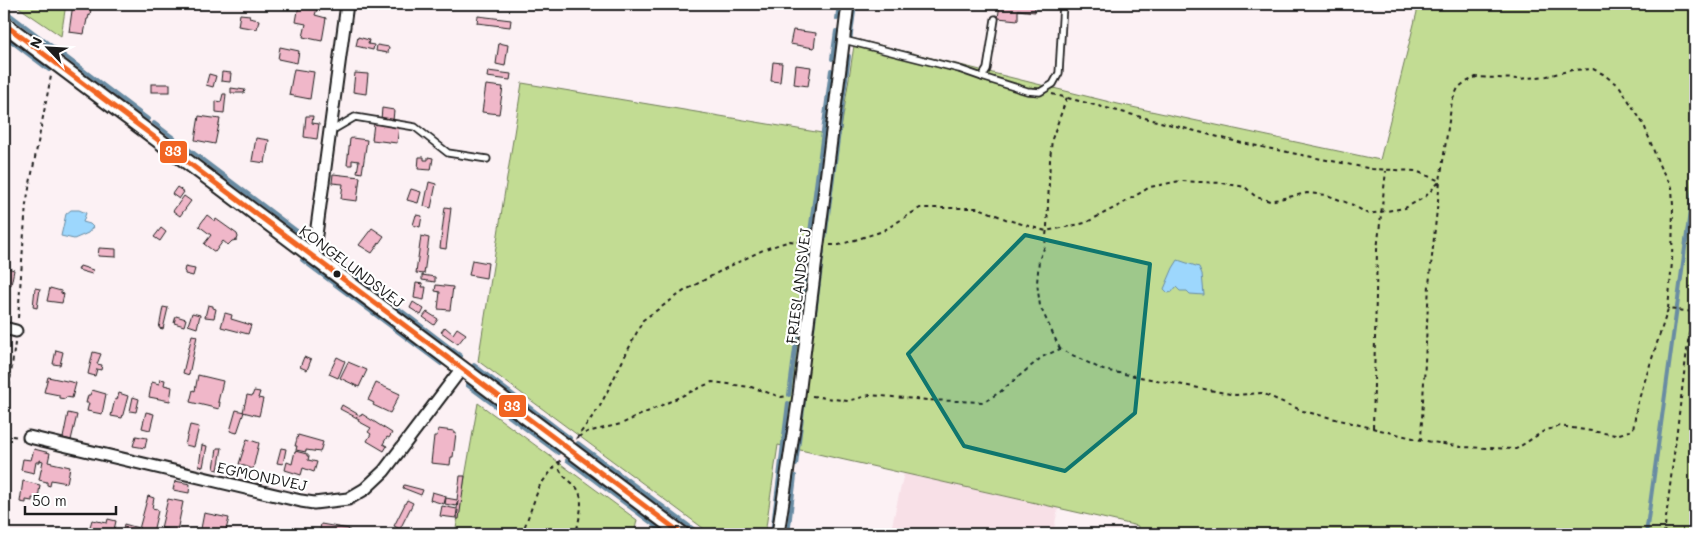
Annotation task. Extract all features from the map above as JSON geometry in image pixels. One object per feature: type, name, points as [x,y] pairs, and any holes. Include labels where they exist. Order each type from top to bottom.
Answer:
[{"type":"street","points":[[313,257],[347,4]]},
{"type":"street","name":"FRIESLANDSVEJ","points":[[778,534],[799,395],[848,4]]},
{"type":"street","name":"KONGELUNDSVEJ","points":[[4,24],[682,534]]},
{"type":"street","points":[[4,328],[16,335]]},
{"type":"street","name":"EGMONDVEJ","points":[[29,437],[301,501],[314,503],[348,499],[365,489],[384,471],[462,368]]},
{"type":"lane","points":[[844,40],[959,70],[1027,91],[1040,92],[1053,84],[1059,73],[1063,4]]},
{"type":"lane","points":[[982,77],[987,68],[995,20]]},
{"type":"lane","points":[[329,132],[355,117],[415,127],[448,153],[487,159]]},
{"type":"path","points":[[4,426],[21,292],[26,204],[54,61]]},
{"type":"path","points":[[1067,97],[1052,139],[1045,246],[1039,260],[1037,283],[1040,306],[1060,349],[1103,370],[1236,395],[1262,393],[1304,411],[1421,440],[1461,447],[1516,449],[1544,431],[1560,426],[1616,435],[1633,430],[1637,405],[1668,309],[1674,206],[1672,187],[1660,167],[1644,125],[1620,87],[1593,69],[1572,70],[1547,76],[1519,79],[1476,77],[1458,88],[1452,101],[1440,181],[1429,286],[1421,440]]},
{"type":"path","points":[[1040,92],[1067,97],[1242,143],[1372,170],[1416,171],[1440,181]]},
{"type":"path","points":[[1373,428],[1377,250],[1386,170]]},
{"type":"path","points":[[818,244],[839,246],[883,231],[920,208],[979,208],[1008,220],[1046,231],[1085,223],[1120,205],[1150,186],[1180,180],[1222,183],[1245,187],[1256,197],[1270,201],[1307,193],[1327,195],[1353,205],[1368,214],[1405,208],[1425,197],[1440,181]]},
{"type":"path","points":[[576,534],[580,494],[576,486],[560,472],[558,466],[600,406],[643,320],[684,291],[765,249],[790,241],[804,242]]},
{"type":"path","points":[[1664,534],[1694,312],[1695,286]]},
{"type":"path","points":[[1668,309],[1694,312]]},
{"type":"path","points":[[522,534],[540,485],[577,438],[587,432],[621,424],[712,382],[751,387],[781,397],[799,395],[848,401],[870,395],[984,402],[1000,392],[1042,357],[1060,349]]},
{"type":"path","points":[[4,435],[29,437]]},
{"type":"highlighted area","points":[[1025,235],[1150,264],[1135,413],[1065,471],[964,446],[908,354]]},
{"type":"shaded area","points":[[904,473],[1058,508],[1053,534],[890,534]]},
{"type":"green space","points":[[14,4],[66,4],[61,36]]},
{"type":"green space","points":[[1419,4],[1695,4],[1695,534],[1137,534],[1138,526],[778,445],[765,534],[711,534],[478,361],[522,83],[840,136],[855,39],[1118,104],[1380,160]]},
{"type":"green space","points":[[478,403],[637,520],[634,534],[455,534]]},
{"type":"water","points":[[71,210],[79,210],[86,213],[83,222],[93,227],[88,233],[74,239],[61,236],[66,214]]},
{"type":"water","points":[[1178,260],[1199,267],[1202,274],[1204,295],[1190,294],[1187,291],[1180,291],[1176,287],[1172,292],[1168,293],[1164,289]]},
{"type":"building","points":[[73,4],[80,4],[91,8],[84,34],[69,32]]},
{"type":"building","points":[[1000,4],[1035,4],[1035,12],[1018,10],[1018,20],[998,18]]},
{"type":"building","points":[[299,5],[317,9],[315,15],[326,18],[322,41],[303,37],[306,24],[296,22]]},
{"type":"building","points":[[240,14],[250,15],[249,18],[259,20],[257,29],[238,26]]},
{"type":"building","points":[[478,16],[511,20],[510,27],[477,23]]},
{"type":"building","points":[[793,30],[816,33],[814,48],[790,44]]},
{"type":"building","points":[[358,37],[369,40],[368,44],[374,45],[373,50],[356,46]]},
{"type":"building","points":[[499,43],[508,45],[505,66],[496,64]]},
{"type":"building","points":[[377,45],[389,47],[388,53],[376,51]]},
{"type":"building","points":[[280,47],[299,51],[297,63],[278,59]]},
{"type":"building","points":[[773,62],[782,63],[780,82],[771,81]]},
{"type":"building","points":[[796,65],[811,67],[808,86],[794,84]]},
{"type":"building","points":[[294,69],[314,72],[310,99],[289,95]]},
{"type":"building","points":[[488,71],[511,74],[510,80],[487,77]]},
{"type":"building","points":[[222,72],[231,73],[230,82],[221,81]]},
{"type":"building","points":[[355,73],[368,74],[366,94],[353,92]]},
{"type":"building","points":[[209,74],[216,76],[213,87],[206,85]]},
{"type":"building","points":[[151,84],[170,84],[170,92],[151,92]]},
{"type":"building","points":[[486,85],[503,87],[499,114],[482,112]]},
{"type":"building","points":[[231,88],[245,90],[244,93],[231,93]]},
{"type":"building","points":[[223,94],[226,94],[224,113],[216,112],[216,101],[221,102]]},
{"type":"building","points":[[382,108],[394,110],[393,121],[381,120]]},
{"type":"building","points":[[199,116],[220,119],[215,144],[195,140]]},
{"type":"building","points":[[306,116],[313,116],[312,123],[319,124],[317,139],[304,137]]},
{"type":"building","points":[[374,123],[399,126],[397,143],[372,140]]},
{"type":"building","points":[[256,138],[269,140],[265,163],[252,161]]},
{"type":"building","points":[[350,139],[367,140],[362,173],[357,172],[359,161],[352,160],[352,165],[347,165]]},
{"type":"building","points":[[419,157],[424,157],[424,160],[428,160],[428,157],[433,158],[431,170],[418,169]]},
{"type":"building","points":[[333,174],[360,177],[357,201],[341,199],[343,184],[332,183]]},
{"type":"building","points":[[429,182],[436,184],[431,208],[424,206]]},
{"type":"building","points":[[177,187],[184,192],[179,199],[172,194]]},
{"type":"building","points":[[411,189],[421,192],[418,203],[407,200]]},
{"type":"building","points":[[184,196],[191,201],[180,216],[173,211]]},
{"type":"building","points":[[445,207],[451,208],[446,249],[440,248]]},
{"type":"building","points":[[207,215],[237,234],[237,240],[232,241],[228,245],[223,241],[215,252],[204,244],[211,235],[199,226]]},
{"type":"building","points":[[416,215],[422,216],[420,227],[413,225]]},
{"type":"building","points":[[161,228],[166,232],[160,241],[154,237]]},
{"type":"building","points":[[372,228],[384,236],[372,253],[359,245]]},
{"type":"building","points":[[421,236],[429,238],[424,274],[416,273]]},
{"type":"building","points":[[99,248],[116,249],[116,257],[98,256]]},
{"type":"building","points":[[472,260],[488,263],[486,278],[469,275]]},
{"type":"building","points":[[80,266],[93,270],[92,274],[78,270]]},
{"type":"building","points":[[4,267],[14,270],[11,285],[4,283]]},
{"type":"building","points":[[185,267],[195,269],[193,276],[185,274]]},
{"type":"building","points":[[422,275],[435,277],[435,282],[422,280]]},
{"type":"building","points":[[416,283],[423,284],[422,287],[426,287],[424,300],[414,298]]},
{"type":"building","points":[[436,285],[453,287],[450,310],[438,309],[440,292],[435,291]]},
{"type":"building","points":[[35,288],[40,289],[37,308],[33,307]]},
{"type":"building","points":[[50,288],[61,291],[64,294],[62,303],[47,301]]},
{"type":"building","points":[[413,302],[424,309],[421,315],[410,308]]},
{"type":"building","points":[[208,305],[216,309],[214,318],[205,317]]},
{"type":"building","points":[[163,307],[168,308],[163,329],[159,328]]},
{"type":"building","points":[[427,312],[438,319],[434,325],[423,317]]},
{"type":"building","points":[[192,313],[200,315],[197,328],[188,325]]},
{"type":"building","points":[[225,313],[232,315],[231,319],[251,325],[248,334],[221,327]]},
{"type":"building","points":[[176,316],[186,319],[184,326],[174,323]]},
{"type":"building","points":[[445,327],[453,334],[457,328],[466,334],[458,344],[441,332]]},
{"type":"building","points":[[192,335],[197,336],[189,375],[183,373]]},
{"type":"building","points":[[56,350],[63,352],[60,365],[53,364]]},
{"type":"building","points":[[93,352],[101,354],[97,364],[102,365],[101,370],[97,369],[95,376],[88,374]]},
{"type":"building","points":[[304,357],[311,360],[307,370],[300,367]]},
{"type":"building","points":[[337,357],[345,361],[338,378],[329,374]]},
{"type":"building","points":[[348,362],[367,370],[359,387],[340,378]]},
{"type":"building","points":[[198,375],[223,381],[218,402],[220,402],[219,409],[190,402],[193,390],[195,391]]},
{"type":"building","points":[[48,377],[76,383],[72,398],[59,398],[59,395],[44,392]]},
{"type":"building","points":[[160,379],[165,380],[164,385],[172,387],[170,401],[149,397],[152,382],[159,384]]},
{"type":"building","points":[[376,383],[400,394],[390,413],[373,405],[374,403],[368,400]]},
{"type":"building","points":[[92,390],[106,394],[102,414],[87,411],[89,403],[86,403],[88,395],[90,395]]},
{"type":"building","points":[[254,391],[260,392],[258,398],[263,399],[259,416],[243,412],[247,395],[252,396]]},
{"type":"building","points":[[119,393],[128,396],[122,418],[111,416],[115,399],[117,400]]},
{"type":"building","points":[[133,397],[139,399],[136,412],[130,411]]},
{"type":"building","points":[[342,405],[361,416],[362,414],[392,433],[383,444],[387,446],[384,451],[367,441],[371,434],[368,432],[371,428],[340,409]]},
{"type":"building","points":[[236,410],[244,412],[237,433],[230,431]]},
{"type":"building","points":[[146,412],[154,414],[150,430],[142,428]]},
{"type":"building","points":[[68,413],[77,415],[71,440],[63,438]]},
{"type":"building","points":[[190,425],[199,427],[194,447],[185,445]]},
{"type":"building","points":[[438,429],[454,431],[456,433],[450,465],[431,463],[434,436],[437,436]]},
{"type":"building","points":[[298,435],[323,442],[320,452],[296,450],[297,446],[295,446]]},
{"type":"building","points":[[136,436],[147,438],[145,448],[133,446]]},
{"type":"building","points":[[247,439],[259,443],[253,469],[239,464]]},
{"type":"building","points":[[202,445],[207,446],[203,467],[199,466]]},
{"type":"building","points":[[217,448],[222,448],[218,470],[214,469]]},
{"type":"building","points":[[281,448],[286,449],[283,464],[277,463]]},
{"type":"building","points":[[34,449],[50,453],[48,462],[70,467],[67,483],[51,480],[50,486],[47,485],[47,482],[39,480],[43,461],[40,460],[40,462],[36,462],[34,473],[21,470],[23,459],[31,460]]},
{"type":"building","points":[[295,451],[307,454],[309,456],[308,460],[317,462],[314,472],[303,468],[301,475],[285,470],[287,462],[292,464]]},
{"type":"building","points":[[460,476],[465,476],[459,519],[457,519],[458,510],[456,518],[440,516],[442,506],[457,509],[458,501],[456,506],[445,504],[446,498],[457,500]]},
{"type":"building","points":[[23,481],[40,485],[38,499],[26,500],[26,503],[20,502]]},
{"type":"building","points":[[175,481],[190,484],[189,493],[173,490]]},
{"type":"building","points":[[404,485],[423,490],[421,495],[403,488]]},
{"type":"building","points":[[432,492],[446,496],[444,504],[430,500]]},
{"type":"building","points":[[148,496],[154,498],[152,508],[158,511],[153,532],[139,529]]},
{"type":"building","points":[[168,499],[183,502],[177,531],[161,528]]},
{"type":"building","points":[[407,500],[413,503],[400,529],[394,526]]},
{"type":"building","points":[[204,513],[229,518],[225,534],[200,534]]},
{"type":"building","points":[[108,519],[116,521],[113,534],[99,534],[100,532],[89,530],[92,520],[107,523]]},
{"type":"building","points":[[124,524],[138,528],[137,534],[122,534]]},
{"type":"building","points":[[321,524],[349,529],[348,534],[319,534]]},
{"type":"waterway","points":[[837,19],[839,4]]},
{"type":"waterway","points":[[850,41],[855,4]]},
{"type":"waterway","points":[[4,10],[148,119]]},
{"type":"waterway","points":[[832,59],[836,31]]},
{"type":"waterway","points":[[4,36],[49,70]]},
{"type":"waterway","points":[[825,238],[849,56]]},
{"type":"waterway","points":[[789,395],[831,70]]},
{"type":"waterway","points":[[154,123],[305,237]]},
{"type":"waterway","points":[[1646,534],[1695,175]]},
{"type":"waterway","points":[[322,250],[461,356]]},
{"type":"waterway","points":[[813,330],[823,251]]},
{"type":"waterway","points":[[302,260],[441,364]]},
{"type":"waterway","points":[[474,365],[570,438]]},
{"type":"waterway","points":[[467,385],[558,453]]},
{"type":"waterway","points":[[796,465],[804,401]]},
{"type":"waterway","points":[[772,534],[788,403]]},
{"type":"waterway","points":[[578,443],[700,534]]},
{"type":"waterway","points":[[567,460],[666,534]]},
{"type":"waterway","points":[[788,534],[795,476]]},
{"type":"transit line","name":"33","points":[[4,24],[682,534]]}]
